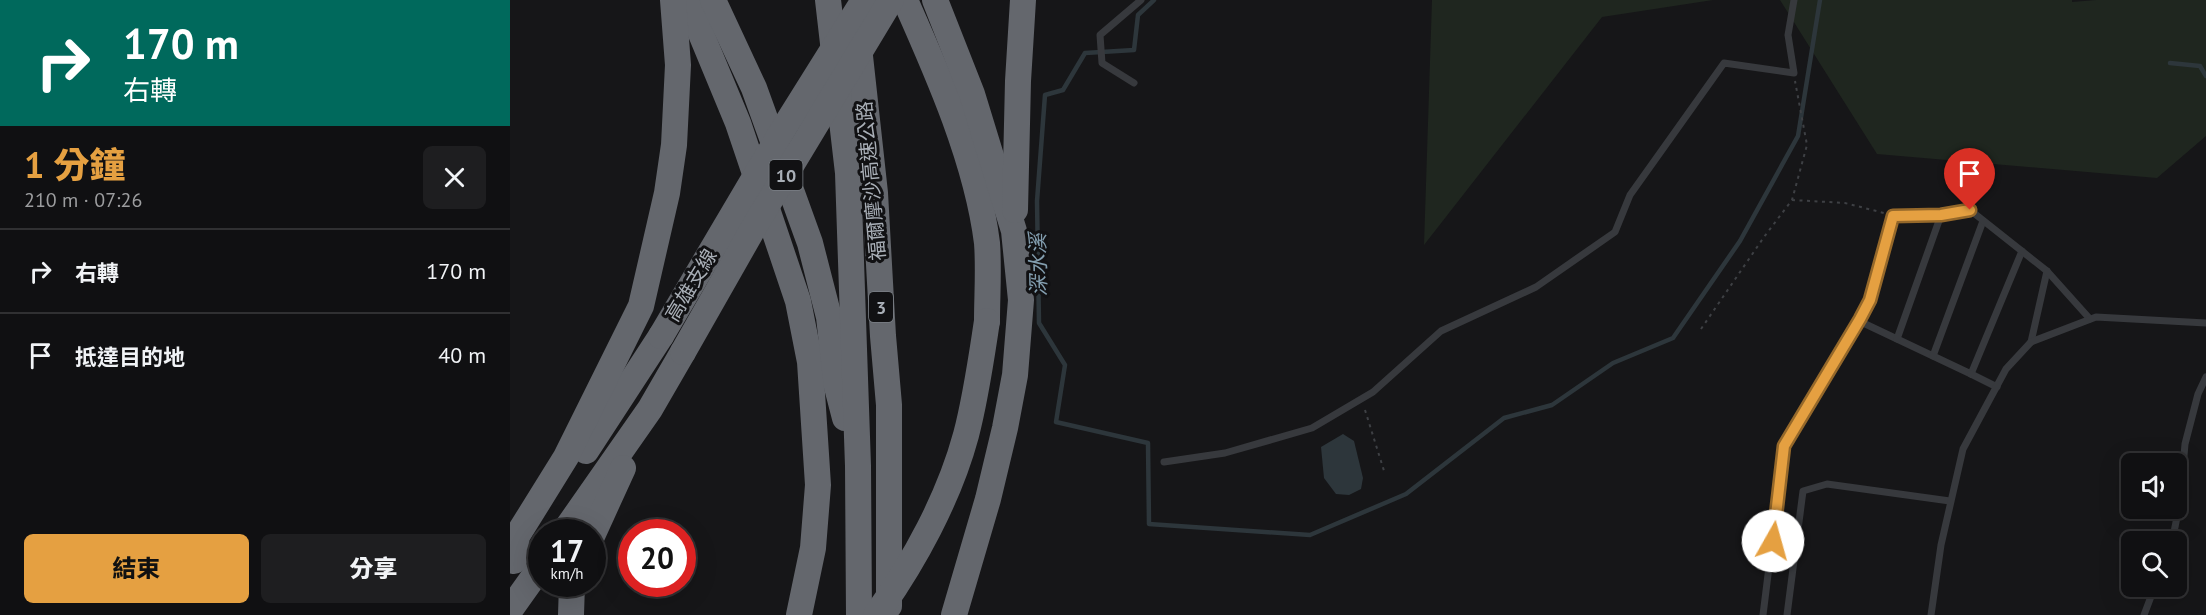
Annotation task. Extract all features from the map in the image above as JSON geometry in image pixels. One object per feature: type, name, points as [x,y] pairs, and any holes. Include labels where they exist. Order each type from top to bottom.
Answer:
[{"type":"highway","points":[[512,563],[516,536],[566,458],[641,306],[667,193],[674,145],[678,65],[673,0]]},
{"type":"highway","points":[[687,0],[738,123],[798,301],[810,362],[818,485],[813,548],[799,615]]},
{"type":"highway","points":[[714,0],[754,88],[810,243],[828,317],[837,387],[858,466]]},
{"type":"highway","name":"福爾摩沙高速公路","points":[[828,0],[848,173],[858,466],[859,615]]},
{"type":"highway","name":"福爾摩沙高速公路","points":[[854,0],[875,193],[883,336],[890,405],[889,615]]},
{"type":"highway","name":"高雄支線","points":[[512,563],[661,336],[787,123],[864,0]]},
{"type":"highway","name":"高雄支線","points":[[573,519],[650,409],[758,222],[891,0]]},
{"type":"highway","points":[[876,615],[904,575],[936,514],[954,470],[966,438],[975,400],[987,321],[987,245],[979,198],[931,58],[905,0]]},
{"type":"highway","points":[[934,0],[972,94],[1014,231],[1021,300],[1014,375],[1005,428],[988,499],[954,615]]},
{"type":"highway","points":[[1014,231],[1018,81],[1023,0]]},
{"type":"highway","points":[[600,519],[650,409]]},
{"type":"highway","points":[[510,610],[528,585]]},
{"type":"highway","points":[[571,615],[572,597]]},
{"type":"lane","points":[[1134,83],[1102,63],[1100,35],[1141,0]]},
{"type":"lane","points":[[1164,462],[1225,453],[1312,428],[1373,392],[1441,331],[1536,287],[1615,232],[1630,195],[1724,63],[1794,73],[1788,35],[1794,0]]},
{"type":"lane","points":[[1763,615],[1784,446],[1870,300],[1893,216],[1941,215],[1970,210],[2047,271],[2090,320]]},
{"type":"lane","points":[[1897,339],[1941,215]]},
{"type":"lane","points":[[1933,356],[1983,221]]},
{"type":"lane","points":[[1971,374],[2022,251]]},
{"type":"lane","points":[[2031,342],[2047,271]]},
{"type":"lane","points":[[1931,615],[1941,545],[1963,449],[2006,369],[2031,342],[2096,317],[2206,323]]},
{"type":"lane","points":[[1859,321],[1997,387]]},
{"type":"lane","points":[[2174,531],[2180,502],[2185,444],[2198,394],[2206,377]]},
{"type":"lane","points":[[1787,615],[1803,491],[1827,484],[1950,501]]},
{"type":"lane","points":[[2144,615],[2150,597]]},
{"type":"path","points":[[1701,329],[1792,200],[1807,145],[1794,73]]},
{"type":"path","points":[[1792,200],[1845,203],[1893,216]]},
{"type":"path","points":[[1362,399],[1385,474]]},
{"type":"shaded area","points":[[1432,0],[1713,0],[1602,17],[1424,245]]},
{"type":"shaded area","points":[[1780,0],[2072,0],[2072,2],[2206,0],[2206,136],[2157,178],[1877,154]]},
{"type":"shaded area","points":[[1343,434],[1354,441],[1363,478],[1361,489],[1349,495],[1336,494],[1324,478],[1321,447]]},
{"type":"waterway","name":"深水溪","points":[[1154,0],[1138,15],[1134,50],[1085,53],[1063,90],[1045,95],[1037,201],[1039,323],[1065,365],[1056,422],[1148,443],[1149,524],[1310,535],[1406,494],[1504,418],[1552,405],[1613,363],[1673,338],[1740,241],[1798,136],[1820,0]]},
{"type":"waterway","points":[[2170,63],[2200,66],[2206,76]]},
{"type":"route","points":[[1773,541],[1784,446],[1870,300],[1893,216],[1941,215],[1970,210]]}]
